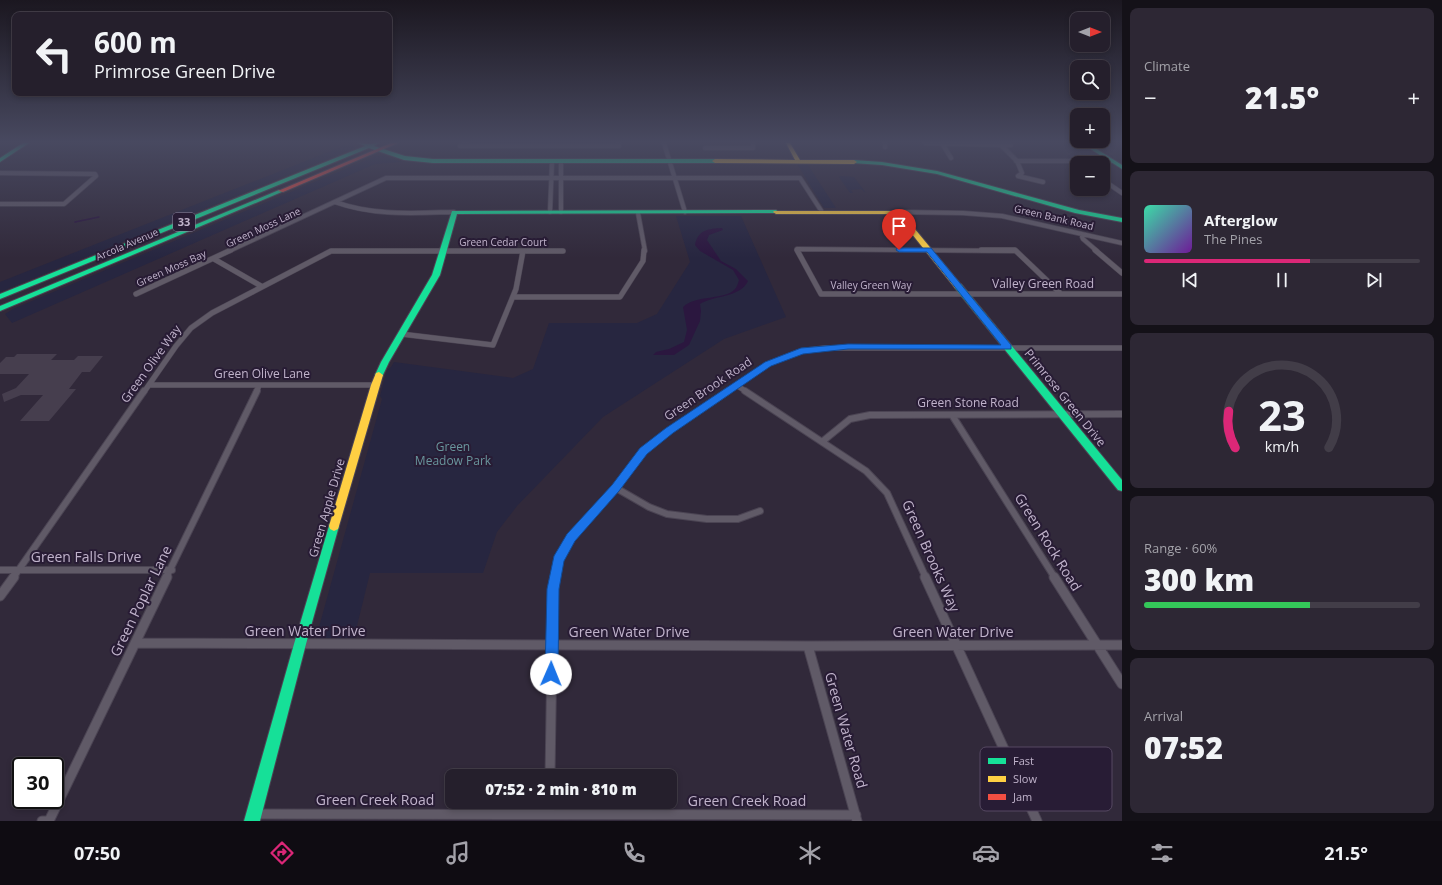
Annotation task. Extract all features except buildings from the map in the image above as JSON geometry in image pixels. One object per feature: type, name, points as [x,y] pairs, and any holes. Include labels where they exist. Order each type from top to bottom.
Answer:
[{"type":"street","points":[[1,205],[64,204],[90,181]]},
{"type":"street","name":"Arcola Avenue","points":[[0,297],[285,181]]},
{"type":"street","name":"Arcola Avenue","points":[[0,309],[291,181]]},
{"type":"street","name":"Green Moss Lane","points":[[214,259],[379,181]]},
{"type":"street","points":[[550,212],[551,181]]},
{"type":"street","points":[[561,181],[561,212]]},
{"type":"street","points":[[675,181],[685,212]]},
{"type":"street","name":"Green Moss Lane","points":[[802,181],[822,212]]},
{"type":"street","points":[[974,181],[1073,211],[1122,220]]},
{"type":"street","points":[[1110,185],[1122,193]]},
{"type":"street","name":"Green Bank Road","points":[[335,202],[355,210],[371,212],[961,212],[985,214],[1035,222],[1122,243]]},
{"type":"street","name":"Green Apple Drive","points":[[253,817],[300,644],[375,385],[385,362],[436,275],[454,212]]},
{"type":"street","name":"Primrose Green Drive","points":[[898,212],[1122,487]]},
{"type":"street","points":[[515,297],[620,297],[643,260],[645,252],[638,213]]},
{"type":"street","points":[[1080,234],[1083,239],[1122,273]]},
{"type":"street","name":"Green Cedar Court","points":[[443,251],[563,250]]},
{"type":"street","name":"Valley Green Way","points":[[964,294],[821,294],[797,250],[1015,250],[1060,294]]},
{"type":"street","name":"Green Olive Way","points":[[0,596],[176,346],[191,328],[212,313],[261,286],[331,251],[443,251]]},
{"type":"street","points":[[401,334],[493,345],[515,297],[522,267],[523,251]]},
{"type":"street","points":[[214,259],[261,286]]},
{"type":"street","name":"Green Moss Bay","points":[[136,294],[214,259]]},
{"type":"street","name":"Valley Green Road","points":[[964,294],[1122,294]]},
{"type":"street","name":"Green Brook Road","points":[[550,769],[553,589],[558,560],[571,538],[616,488],[644,451],[669,431],[768,364],[801,351],[848,347],[1122,348]]},
{"type":"street","name":"Green Olive Lane","points":[[150,385],[375,385]]},
{"type":"street","name":"Green Brooks Way","points":[[736,385],[823,441],[866,471],[887,494],[1003,747]]},
{"type":"street","name":"Green Poplar Lane","points":[[42,821],[49,821],[172,570],[259,386]]},
{"type":"street","name":"Green Stone Road","points":[[823,441],[850,419],[870,415],[1122,414]]},
{"type":"street","name":"Green Rock Road","points":[[952,415],[1122,684]]},
{"type":"street","points":[[616,488],[649,507],[667,514],[707,519],[738,519],[760,511]]},
{"type":"street","name":"Green Falls Drive","points":[[0,570],[172,570]]},
{"type":"street","name":"Green Water Drive","points":[[135,644],[552,644],[808,646],[1122,645]]},
{"type":"street","name":"Green Water Road","points":[[808,646],[857,818]]},
{"type":"street","points":[[549,809],[549,814]]},
{"type":"street","name":"Green Brooks Way","points":[[1032,811],[1037,821]]},
{"type":"street","name":"Green Creek Road","points":[[253,817],[549,814],[857,818]]},
{"type":"green space","points":[[254,181],[272,181],[0,292],[0,282]]},
{"type":"green space","points":[[316,181],[335,181],[12,323],[5,314],[13,309]]},
{"type":"green space","points":[[808,181],[819,181],[836,208],[824,208]]},
{"type":"green space","points":[[842,181],[857,181],[866,193],[861,189],[851,190],[853,193],[850,193]]},
{"type":"green space","name":"Green Meadow Park","points":[[676,216],[741,216],[786,317],[724,339],[603,417],[517,506],[497,532],[483,573],[370,573],[354,638],[316,638],[382,399],[380,396],[387,370],[394,362],[513,378],[533,369],[549,323],[637,323],[657,314],[690,262]]},
{"type":"shaded area","points":[[722,228],[723,230],[709,235],[707,240],[721,261],[736,269],[748,281],[739,290],[733,293],[700,304],[700,321],[689,345],[674,355],[653,355],[656,352],[669,349],[684,342],[687,330],[683,307],[695,300],[724,295],[735,289],[739,280],[733,270],[700,251],[695,245],[696,240],[701,233]]},
{"type":"waterway","points":[[75,222],[99,217]]},
{"type":"traffic: fast","points":[[0,297],[283,181]]},
{"type":"traffic: fast","points":[[972,181],[1077,212],[1122,220]]},
{"type":"traffic: fast","points":[[0,309],[281,191]]},
{"type":"traffic: fast","points":[[379,375],[385,362],[436,275],[454,212],[776,212]]},
{"type":"traffic: fast","points":[[958,286],[1122,487]]},
{"type":"traffic: fast","points":[[252,821],[334,526]]},
{"type":"traffic: slow","points":[[776,212],[898,212],[958,286]]},
{"type":"traffic: slow","points":[[334,526],[379,375]]},
{"type":"traffic: jam","points":[[281,191],[304,181]]},
{"type":"route","points":[[551,674],[553,589],[558,560],[571,538],[616,488],[644,451],[669,431],[768,364],[801,351],[848,347],[1008,347],[929,250],[899,250]]}]
